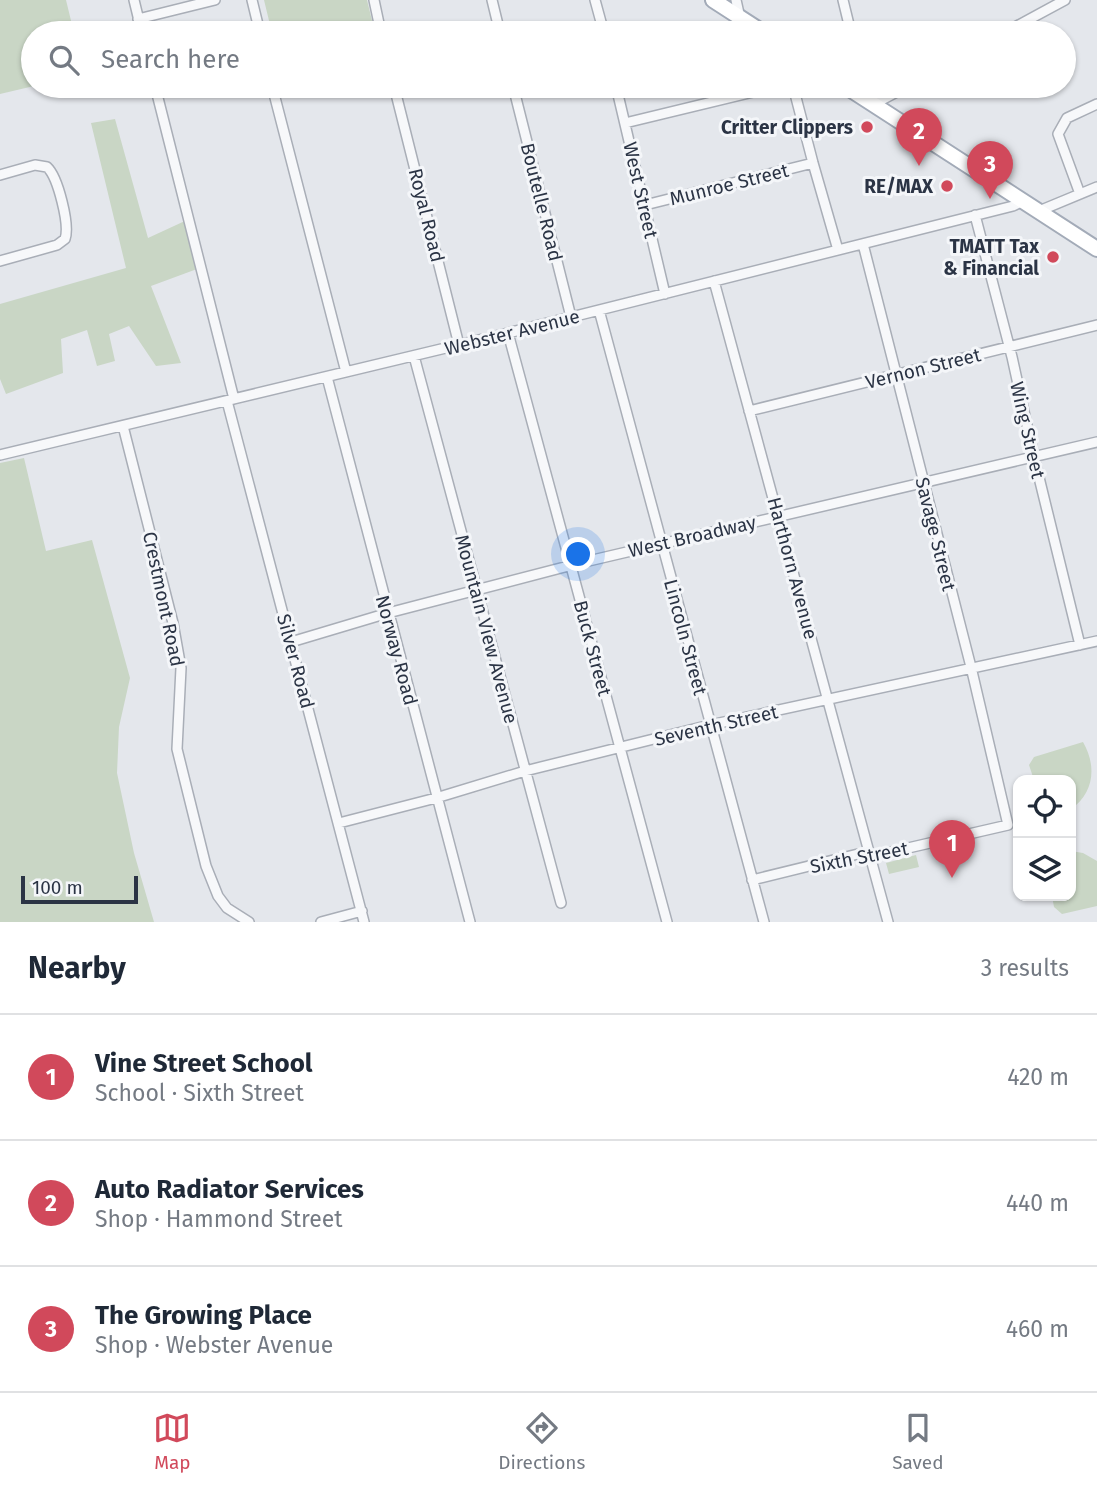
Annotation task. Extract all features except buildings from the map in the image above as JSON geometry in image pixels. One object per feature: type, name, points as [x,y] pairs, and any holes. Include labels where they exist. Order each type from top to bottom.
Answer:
[{"type":"main road","points":[[713,0],[745,21]]},
{"type":"main road","points":[[864,98],[1097,249]]},
{"type":"street","points":[[134,0],[138,19],[215,0]]},
{"type":"street","points":[[252,0],[257,21]]},
{"type":"street","points":[[374,0],[379,21]]},
{"type":"street","points":[[492,0],[497,21]]},
{"type":"street","points":[[596,0],[601,21]]},
{"type":"street","points":[[736,0],[740,18]]},
{"type":"street","points":[[843,0],[848,21]]},
{"type":"street","points":[[1026,21],[1065,0]]},
{"type":"street","name":"Silver Road","points":[[158,98],[230,400],[365,922]]},
{"type":"street","points":[[275,98],[346,372]]},
{"type":"street","name":"Royal Road","points":[[397,98],[459,345]]},
{"type":"street","name":"Boutelle Road","points":[[516,98],[571,317]]},
{"type":"street","name":"West Street","points":[[619,98],[665,294]]},
{"type":"street","points":[[625,123],[728,98]]},
{"type":"street","points":[[796,98],[838,250]]},
{"type":"street","points":[[872,98],[874,104],[885,98]]},
{"type":"street","points":[[1080,194],[1058,134],[1067,118],[1097,104]]},
{"type":"street","name":"Munroe Street","points":[[645,205],[813,163]]},
{"type":"street","points":[[0,175],[35,165],[47,167],[55,176],[67,228],[65,239],[57,245],[0,261]]},
{"type":"street","points":[[1039,211],[1097,187]]},
{"type":"street","name":"Webster Avenue","points":[[0,455],[508,333],[1013,206],[1023,201]]},
{"type":"street","name":"Wing Street","points":[[975,215],[1080,645]]},
{"type":"street","name":"Savage Street","points":[[863,244],[971,667],[1008,825]]},
{"type":"street","name":"Harthorn Avenue","points":[[714,281],[888,922]]},
{"type":"street","name":"Lincoln Street","points":[[599,310],[764,922]]},
{"type":"street","name":"Vernon Street","points":[[749,411],[1097,325]]},
{"type":"street","name":"Buck Street","points":[[508,333],[667,922]]},
{"type":"street","name":"Mountain View Avenue","points":[[414,356],[561,903]]},
{"type":"street","name":"Norway Road","points":[[327,377],[470,922]]},
{"type":"street","name":"Crestmont Road","points":[[123,426],[173,622],[181,667],[177,750],[206,866],[218,896],[227,908],[249,922]]},
{"type":"street","name":"West Broadway","points":[[291,642],[388,613],[571,565],[1097,442]]},
{"type":"street","name":"Seventh Street","points":[[339,823],[525,771],[710,725],[1097,641]]},
{"type":"street","name":"Sixth Street","points":[[752,880],[858,854],[882,854],[1008,825]]},
{"type":"street","points":[[321,922],[362,911]]},
{"type":"green space","points":[[0,0],[66,0],[71,21],[21,21],[21,89],[0,94]]},
{"type":"green space","points":[[264,0],[367,0],[372,21],[269,21]]},
{"type":"green space","points":[[115,119],[148,238],[187,220],[197,269],[151,286],[181,363],[156,366],[129,326],[109,334],[115,361],[97,366],[87,330],[61,339],[63,373],[6,394],[0,379],[0,304],[126,268],[91,123]]},
{"type":"green space","points":[[24,458],[46,551],[92,540],[130,678],[119,727],[117,773],[134,853],[154,922],[0,922],[0,463]]},
{"type":"green space","points":[[1083,742],[1090,760],[1091,778],[1079,803],[1076,805],[1076,775],[1032,775],[1029,765],[1034,757]]},
{"type":"green space","points":[[1076,852],[1097,861],[1097,906],[1062,914],[1054,907],[1053,901],[1076,901]]},
{"type":"green space","points":[[916,855],[919,867],[889,874],[886,863]]},
{"type":"place","name":"Critter Clippers","points":[[867,127]]},
{"type":"place","name":"Auto Radiator Services","points":[[919,166]]},
{"type":"place","name":"RE/MAX","points":[[947,186]]},
{"type":"place","name":"The Growing Place","points":[[990,199]]},
{"type":"place","name":"TMATT Tax & Financial","points":[[1053,257]]},
{"type":"place","name":"Vine Street School","points":[[952,878]]}]
